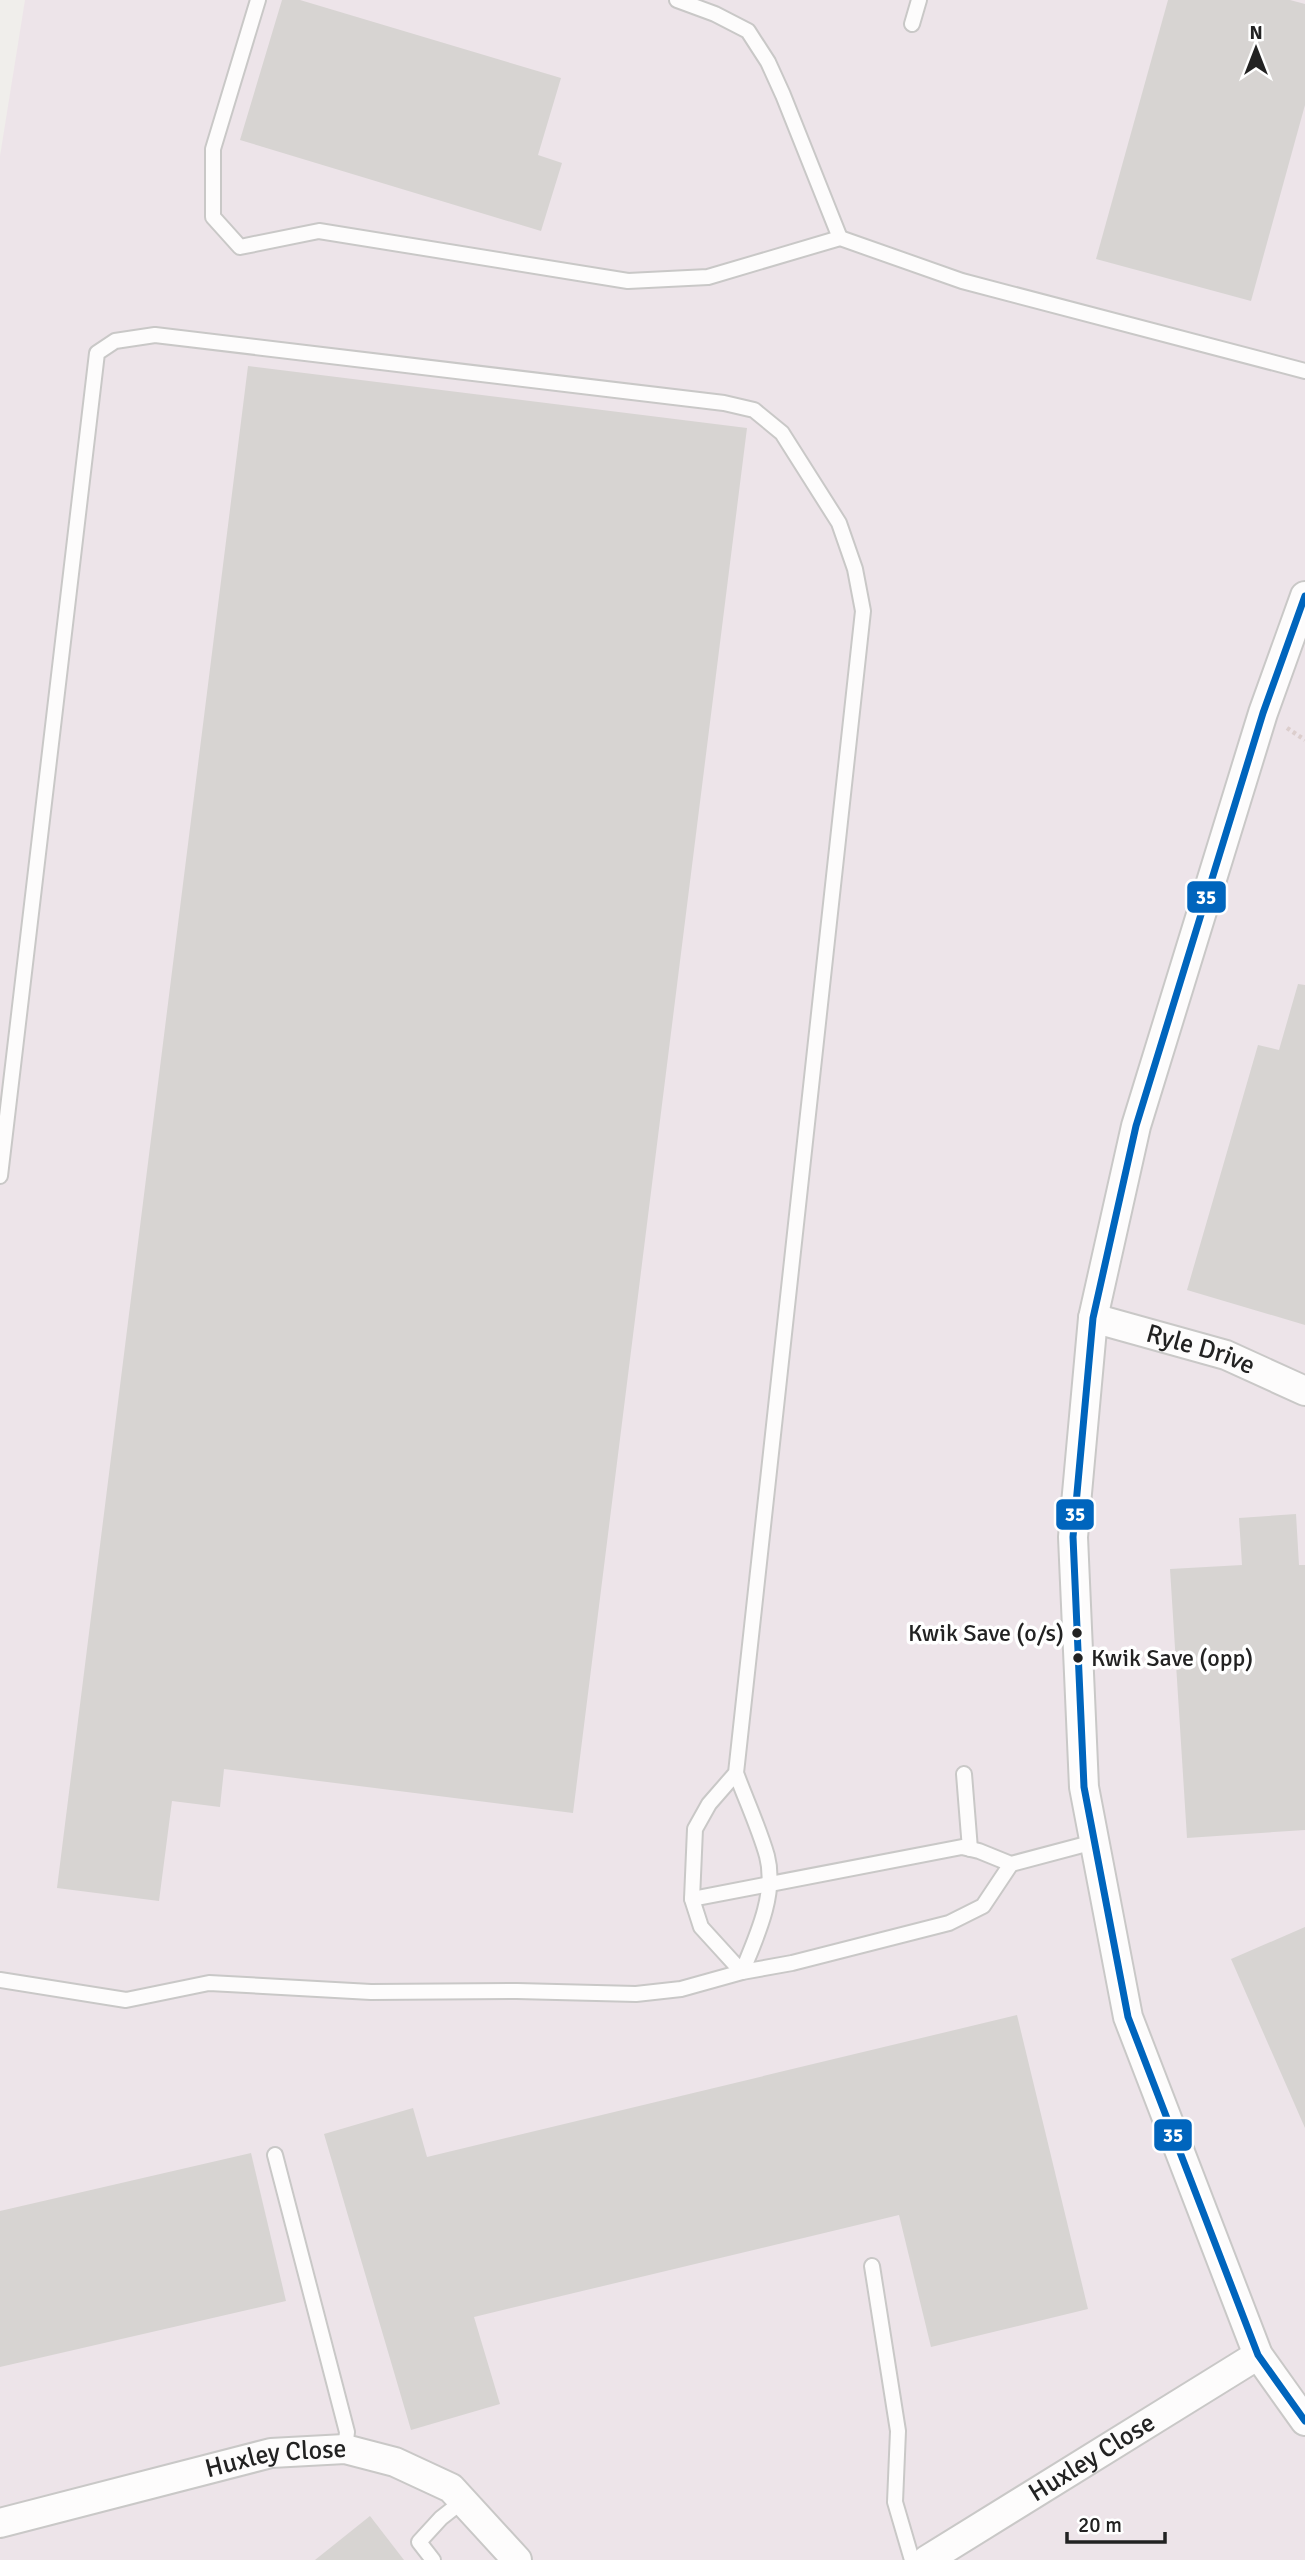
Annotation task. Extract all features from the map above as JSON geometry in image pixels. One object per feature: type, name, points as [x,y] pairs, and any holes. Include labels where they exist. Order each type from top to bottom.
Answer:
[{"type":"street","points":[[1305,596],[1263,713],[1136,1126],[1093,1318],[1073,1537],[1084,1787],[1128,2017],[1258,2355],[1305,2421]]},
{"type":"street","name":"Ryle Drive","points":[[1093,1318],[1226,1355],[1305,1391]]},
{"type":"street","name":"Huxley Close","points":[[927,2560],[1258,2355]]},
{"type":"street","name":"Huxley Close","points":[[0,2523],[271,2453],[345,2449],[395,2462],[451,2488],[517,2560]]},
{"type":"lane","points":[[258,0],[213,149],[213,217],[240,247],[319,231],[628,281],[708,277],[840,238],[962,281],[1305,371]]},
{"type":"lane","points":[[677,0],[715,13],[748,31],[768,62],[783,94],[840,238]]},
{"type":"lane","points":[[912,24],[919,0]]},
{"type":"lane","points":[[0,1176],[97,353],[115,341],[155,335],[724,403],[754,410],[782,433],[839,523],[855,569],[863,611],[736,1773],[768,1857],[769,1885],[760,1927],[742,1972]]},
{"type":"lane","points":[[736,1773],[709,1804],[695,1829],[692,1899],[701,1927],[742,1972]]},
{"type":"lane","points":[[964,1774],[970,1849]]},
{"type":"lane","points":[[692,1899],[962,1847],[1011,1864],[1094,1842]]},
{"type":"lane","points":[[0,1980],[126,2000],[209,1983],[371,1992],[517,1991],[636,1994],[681,1989],[949,1923],[983,1906],[1011,1864]]},
{"type":"lane","points":[[275,2155],[347,2432],[345,2449]]},
{"type":"lane","points":[[872,2266],[898,2431],[895,2502],[912,2560]]},
{"type":"lane","points":[[433,2560],[419,2542],[441,2518],[464,2500]]},
{"type":"shaded area","points":[[25,0],[1305,0],[1305,2560],[0,2560],[0,156]]},
{"type":"building","points":[[282,0],[300,0],[561,78],[538,155],[562,163],[541,231],[240,140]]},
{"type":"building","points":[[1168,0],[1290,0],[1305,4],[1305,105],[1251,301],[1096,259]]},
{"type":"building","points":[[248,366],[747,428],[573,1813],[224,1769],[220,1807],[172,1801],[159,1901],[57,1888]]},
{"type":"building","points":[[1298,984],[1305,985],[1305,1325],[1187,1290],[1258,1045],[1279,1050]]},
{"type":"building","points":[[1296,1514],[1299,1565],[1305,1565],[1305,1830],[1187,1838],[1170,1569],[1242,1565],[1239,1518]]},
{"type":"building","points":[[1305,1927],[1305,2128],[1231,1959]]},
{"type":"building","points":[[1017,2015],[1088,2309],[931,2347],[899,2215],[474,2317],[500,2404],[411,2430],[324,2134],[413,2108],[427,2157]]},
{"type":"building","points":[[251,2153],[286,2301],[0,2367],[0,2211]]},
{"type":"building","points":[[370,2516],[404,2560],[315,2560]]},
{"type":"transit line","name":"35","points":[[1305,596],[1263,713],[1136,1126],[1093,1318],[1073,1537],[1084,1787],[1128,2017],[1258,2355],[1305,2421]]},
{"type":"place","name":"Kwik Save (o/s)","points":[[1077,1633]]},
{"type":"place","name":"Kwik Save (opp)","points":[[1078,1658]]}]
